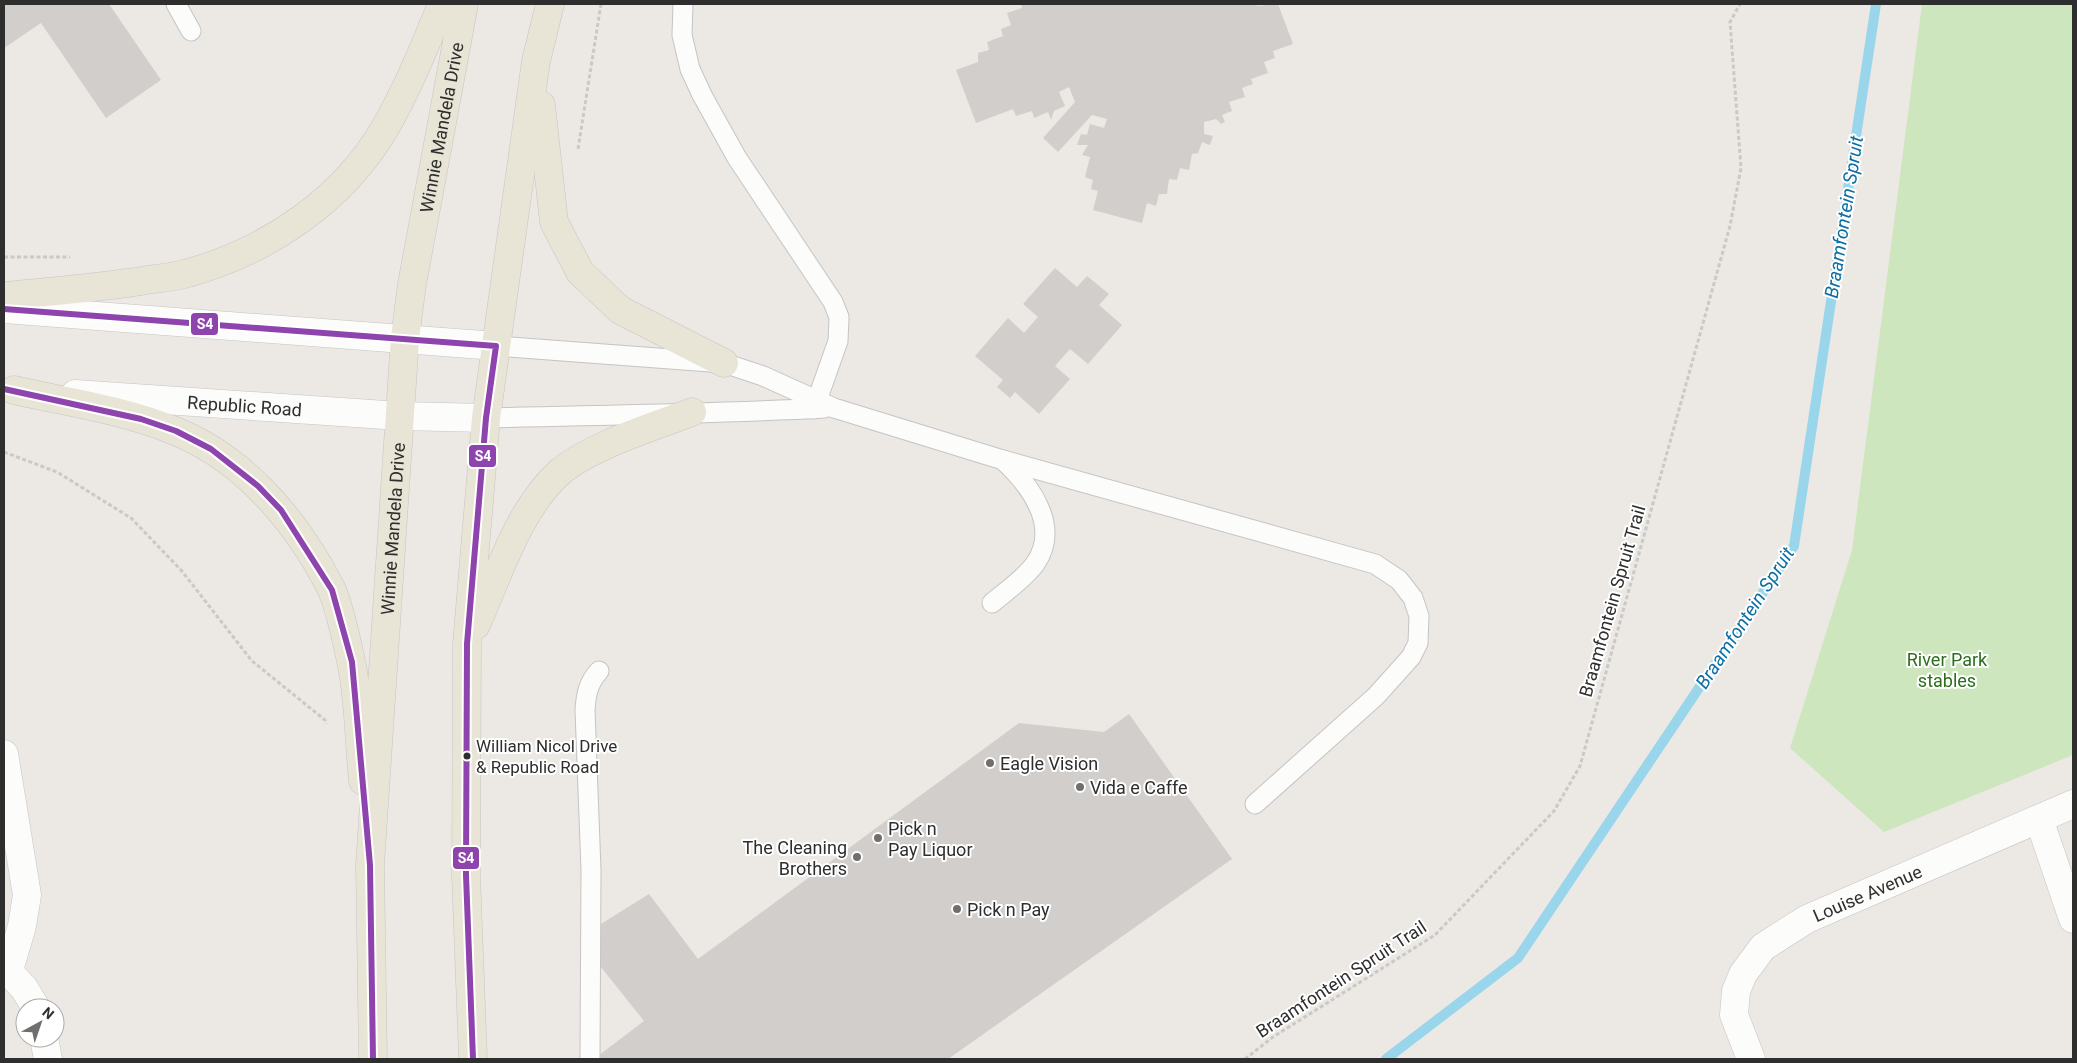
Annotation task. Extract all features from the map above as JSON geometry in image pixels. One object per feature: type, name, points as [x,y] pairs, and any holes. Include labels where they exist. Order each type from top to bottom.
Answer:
[{"type":"main road","points":[[4,296],[112,286],[187,274],[230,260],[300,221],[350,177],[384,129],[412,75],[442,4]]},
{"type":"main road","name":"Winnie Mandela Drive","points":[[373,1059],[370,865],[405,338],[412,284],[464,4]]},
{"type":"main road","points":[[473,1059],[466,875],[467,644],[486,418],[536,61],[550,4]]},
{"type":"main road","points":[[536,61],[554,222],[580,272],[620,310],[724,363]]},
{"type":"main road","points":[[4,309],[496,346]]},
{"type":"main road","points":[[9,390],[141,419],[176,431],[219,455],[258,486],[281,510],[332,590],[352,662],[370,865]]},
{"type":"main road","name":"Republic Road","points":[[9,390],[400,416],[486,418]]},
{"type":"main road","points":[[467,644],[518,530],[539,493],[560,472],[582,457],[692,412]]},
{"type":"main road","points":[[4,754],[27,895],[22,926],[6,969],[24,988],[30,998]]},
{"type":"main road","name":"Louise Avenue","points":[[1747,1051],[1734,1015],[1736,991],[1743,974],[1763,947],[1807,919],[2073,804]]},
{"type":"main road","points":[[2039,819],[2073,918]]},
{"type":"lane","points":[[176,4],[191,31]]},
{"type":"lane","points":[[683,4],[682,35],[690,69],[702,96],[736,158],[833,302],[839,317],[838,341],[821,405]]},
{"type":"lane","points":[[496,346],[724,363],[763,376],[821,405],[1003,460],[1375,564],[1399,580],[1413,598],[1420,616],[1418,643],[1411,657],[1376,696],[1255,804]]},
{"type":"lane","points":[[486,418],[749,412],[821,405]]},
{"type":"lane","points":[[992,604],[1034,565],[1042,552],[1045,526],[1034,496],[1018,474],[1003,460]]},
{"type":"lane","points":[[590,1059],[590,870],[585,710],[586,694],[593,678],[599,671]]},
{"type":"path","points":[[578,150],[601,4]]},
{"type":"path","name":"Braamfontein Spruit Trail","points":[[1245,1059],[1274,1037],[1435,935],[1554,810],[1580,766],[1730,226],[1741,168],[1730,22],[1740,4]]},
{"type":"path","points":[[4,452],[57,472],[130,518],[181,570],[252,661],[325,720],[327,727]]},
{"type":"green space","name":"River Park stables","points":[[1922,4],[2073,4],[2073,755],[1884,832],[1790,748],[1852,550]]},
{"type":"building","points":[[4,4],[109,4],[161,80],[106,118],[41,23],[4,48]]},
{"type":"building","points":[[1021,4],[1256,4],[1257,6],[1278,4],[1293,44],[1273,51],[1275,58],[1264,62],[1268,73],[1251,79],[1253,84],[1242,88],[1245,97],[1229,102],[1232,111],[1222,115],[1225,122],[1221,124],[1216,119],[1204,122],[1204,134],[1213,136],[1210,145],[1202,142],[1198,153],[1192,154],[1189,170],[1180,168],[1177,180],[1169,179],[1167,194],[1159,194],[1156,206],[1147,203],[1142,223],[1093,210],[1098,191],[1091,189],[1093,180],[1085,177],[1090,157],[1082,155],[1088,145],[1077,145],[1081,134],[1087,135],[1090,124],[1104,128],[1107,119],[1092,115],[1058,152],[1043,138],[1075,102],[1069,87],[1059,92],[1065,106],[1054,111],[1051,120],[1048,112],[1034,118],[1032,111],[1016,116],[1013,109],[976,123],[956,70],[978,62],[978,53],[989,50],[987,42],[1003,36],[1001,29],[1011,25],[1007,13],[1022,8]]},
{"type":"building","points":[[1055,268],[1077,287],[1087,276],[1109,294],[1099,305],[1122,325],[1088,364],[1070,349],[1055,366],[1070,379],[1039,414],[1015,392],[1010,398],[997,387],[1003,380],[975,356],[1008,318],[1024,333],[1038,317],[1023,304]]},
{"type":"building","points":[[1129,714],[1232,859],[948,1059],[594,1059],[644,1021],[601,967],[601,924],[649,894],[698,959],[1019,723],[1104,732]]},
{"type":"waterway","name":"Braamfontein Spruit","points":[[1386,1059],[1518,958],[1794,546],[1876,4]]},
{"type":"transit line","name":"S4","points":[[4,309],[496,346],[486,418],[467,644],[466,875],[473,1059]]},
{"type":"transit line","name":"S4","points":[[4,389],[141,419],[176,431],[211,449],[258,486],[281,510],[332,590],[352,662],[370,865],[373,1059]]},
{"type":"place","name":"William Nicol Drive & Republic Road","points":[[467,756]]},
{"type":"place","name":"Eagle Vision","points":[[990,763]]},
{"type":"place","name":"Vida e Caffe","points":[[1080,787]]},
{"type":"place","name":"Pick n Pay Liquor","points":[[878,838]]},
{"type":"place","name":"The Cleaning Brothers","points":[[857,857]]},
{"type":"place","name":"Pick n Pay","points":[[957,909]]}]
